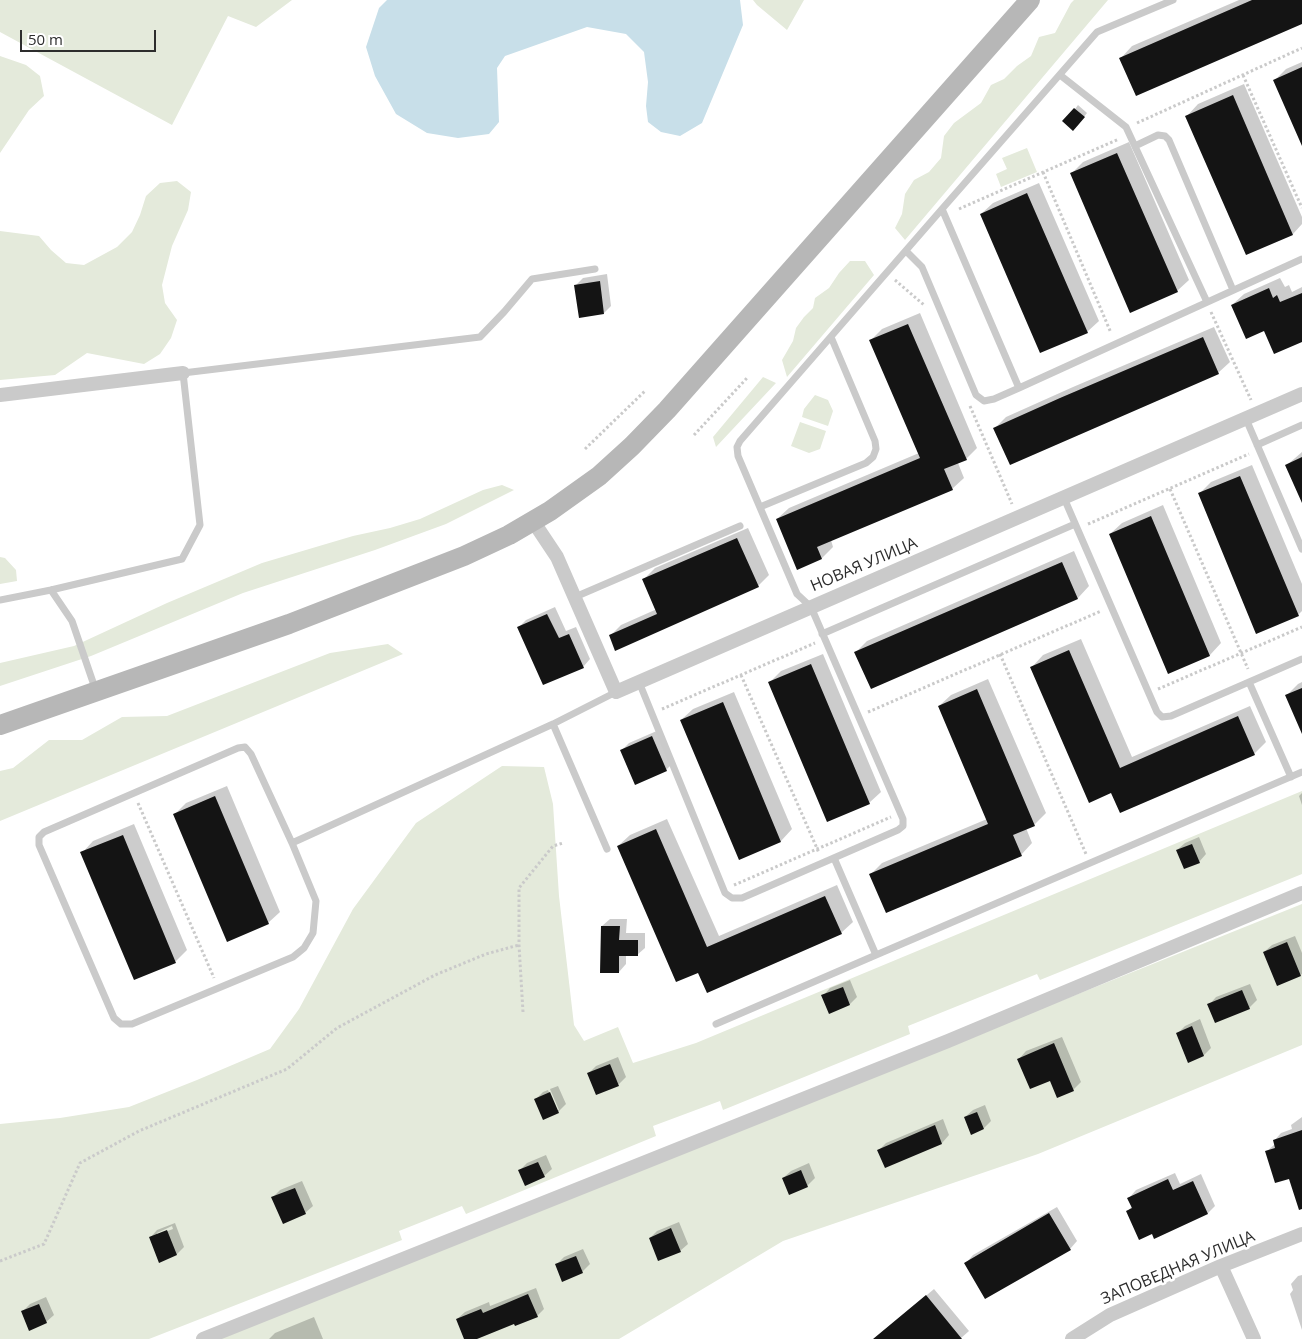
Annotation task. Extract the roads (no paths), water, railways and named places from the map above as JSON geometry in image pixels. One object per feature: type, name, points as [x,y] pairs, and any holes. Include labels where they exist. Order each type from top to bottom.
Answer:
[{"type":"main road","points":[[0,725],[289,624],[464,556],[550,511],[600,476],[667,410],[1030,0]]},
{"type":"street","points":[[0,395],[183,373]]},
{"type":"street","name":"НОВАЯ УЛИЦА","points":[[616,692],[1302,394]]},
{"type":"street","points":[[533,521],[557,557],[616,692]]},
{"type":"street","points":[[204,1339],[948,1041],[1302,893]]},
{"type":"street","name":"ЗАПОВЕДНАЯ УЛИЦА","points":[[1072,1339],[1110,1315],[1221,1266],[1302,1234]]},
{"type":"street","points":[[1221,1266],[1254,1339]]},
{"type":"lane","points":[[640,682],[724,889],[732,898],[742,898],[898,830],[903,826],[903,818],[811,607],[797,594],[738,456],[738,447],[740,441],[1097,32],[1173,0]]},
{"type":"lane","points":[[1060,74],[1126,127],[1206,302]]},
{"type":"lane","points":[[1135,146],[1158,135],[1165,136],[1169,140],[1233,290]]},
{"type":"lane","points":[[942,209],[1019,388]]},
{"type":"lane","points":[[906,251],[922,267],[976,395],[984,400],[994,399],[1019,388],[1302,259]]},
{"type":"lane","points":[[0,600],[182,559],[200,525],[183,373],[480,337],[532,279],[595,269]]},
{"type":"lane","points":[[760,507],[866,463],[873,457],[876,449],[875,441],[831,337]]},
{"type":"lane","points":[[1252,416],[1258,447],[1302,550]]},
{"type":"lane","points":[[1258,447],[1302,425]]},
{"type":"lane","points":[[1064,498],[1157,712],[1162,717],[1171,716],[1302,659]]},
{"type":"lane","points":[[575,597],[740,526]]},
{"type":"lane","points":[[823,636],[1076,526]]},
{"type":"lane","points":[[51,590],[72,621],[96,691]]},
{"type":"lane","points":[[1251,681],[1291,777]]},
{"type":"lane","points":[[292,843],[553,724],[616,692]]},
{"type":"lane","points":[[553,724],[607,849]]},
{"type":"lane","points":[[238,748],[246,748],[251,754],[292,843],[316,901],[313,933],[304,948],[293,957],[219,988],[132,1024],[121,1024],[114,1018],[39,845],[39,837],[44,832],[238,748]]},
{"type":"lane","points":[[716,1024],[1302,772]]},
{"type":"lane","points":[[834,858],[876,955]]},
{"type":"water","points":[[387,0],[740,0],[743,25],[702,123],[680,136],[661,132],[648,122],[646,106],[648,82],[644,52],[626,34],[587,27],[505,56],[497,68],[499,122],[489,134],[458,138],[427,133],[396,114],[375,76],[366,47],[379,8]]}]
